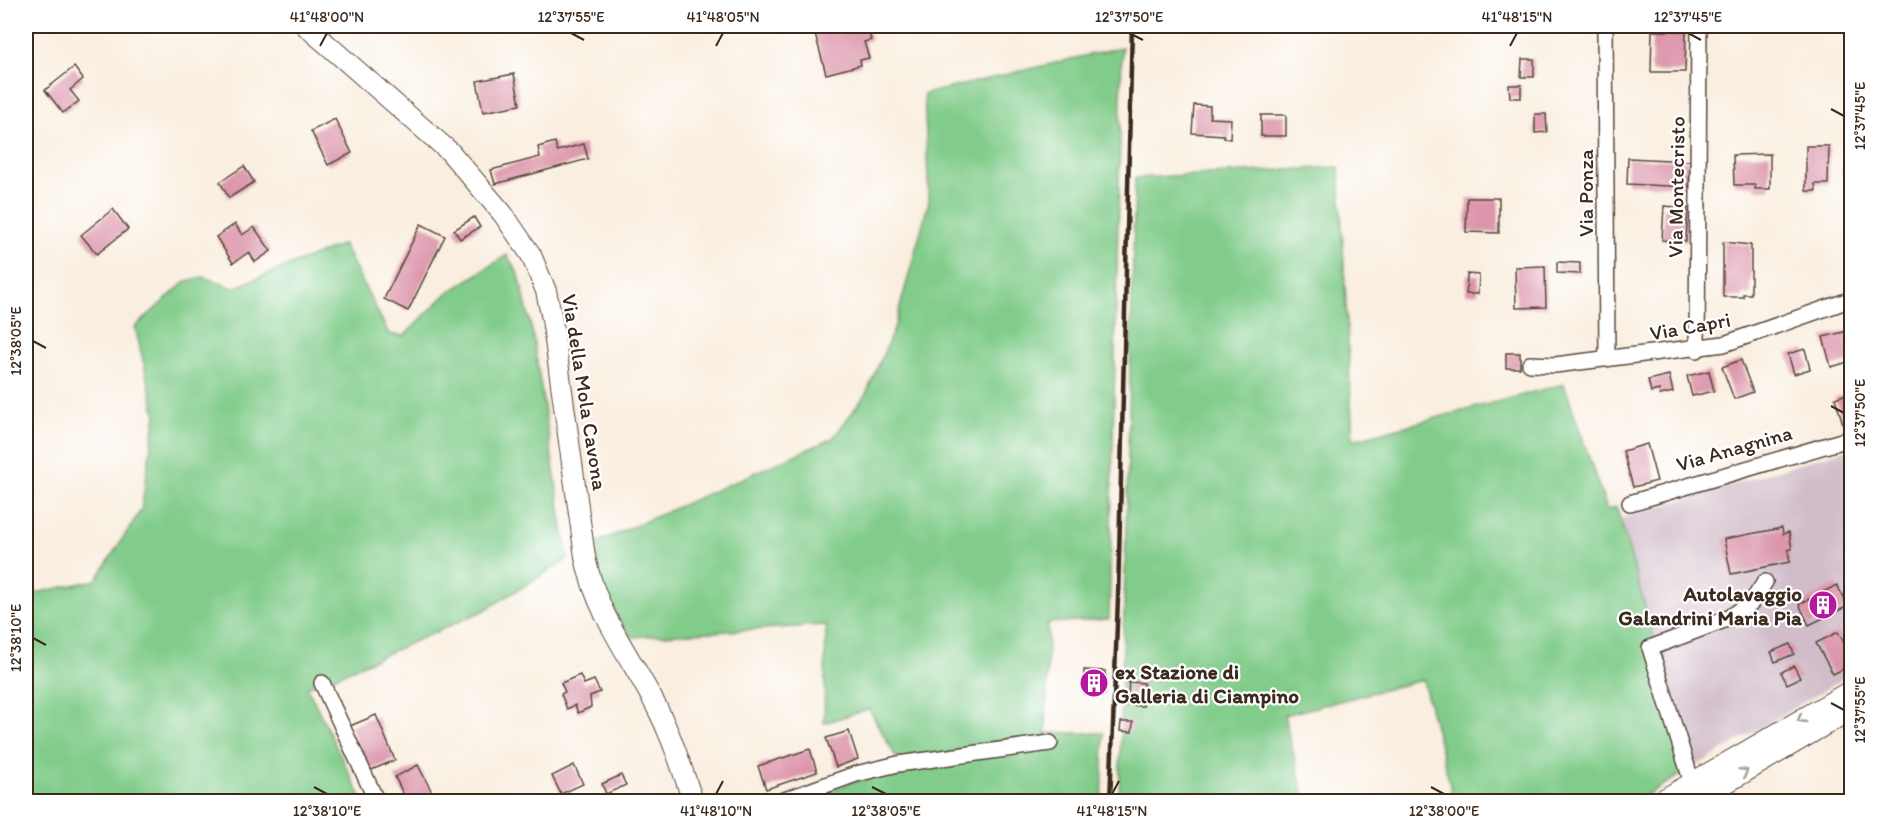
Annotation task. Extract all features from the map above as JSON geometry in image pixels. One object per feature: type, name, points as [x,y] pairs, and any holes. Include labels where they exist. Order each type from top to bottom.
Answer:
[{"type":"main road","name":"Via della Mola Cavona","points":[[306,26],[450,152],[503,214],[537,266],[552,319],[590,579],[605,619],[662,718],[693,801]]},
{"type":"main road","points":[[1693,792],[1851,690]]},
{"type":"main road","points":[[1659,801],[1693,792],[1851,709]]},
{"type":"street","name":"Via Ponza","points":[[1605,26],[1607,359]]},
{"type":"street","name":"Via Montecristo","points":[[1697,350],[1699,26]]},
{"type":"street","name":"Via Capri","points":[[1530,364],[1555,365],[1697,350],[1724,344],[1851,300]]},
{"type":"street","name":"Via Anagnina","points":[[1630,503],[1851,438]]},
{"type":"street","points":[[1693,792],[1650,648],[1727,619],[1751,603],[1765,582]]},
{"type":"street","points":[[322,683],[377,801]]},
{"type":"street","points":[[779,801],[856,774],[898,764],[1050,743]]},
{"type":"shaded area","points":[[1851,448],[1851,674],[1691,769],[1620,519]]},
{"type":"green space","points":[[1122,47],[1109,619],[1048,623],[1046,733],[1104,733],[1102,801],[800,801],[850,783],[903,770],[869,709],[824,723],[826,625],[631,637],[605,594],[594,544],[833,438],[866,394],[894,329],[929,201],[924,94]]},
{"type":"green space","points":[[1339,167],[1353,440],[1564,384],[1607,510],[1616,507],[1620,519],[1691,769],[1636,801],[1454,801],[1423,680],[1284,715],[1305,801],[1119,802],[1135,178]]},
{"type":"green space","points":[[343,244],[389,334],[404,336],[446,294],[507,255],[519,275],[532,331],[568,559],[485,610],[307,687],[363,801],[26,801],[26,595],[96,580],[141,510],[156,414],[135,327],[186,281],[204,277],[233,288]]},
{"type":"building","points":[[813,26],[867,26],[871,40],[864,42],[869,58],[860,60],[861,65],[826,74]]},
{"type":"building","points":[[1652,31],[1686,31],[1685,72],[1651,72]]},
{"type":"building","points":[[1522,59],[1534,59],[1534,77],[1521,77]]},
{"type":"building","points":[[74,67],[83,79],[70,90],[79,101],[63,113],[45,90]]},
{"type":"building","points":[[514,74],[520,105],[483,112],[477,81]]},
{"type":"building","points":[[1509,85],[1521,85],[1521,98],[1510,98]]},
{"type":"building","points":[[1194,105],[1210,106],[1210,118],[1231,119],[1230,139],[1224,138],[1224,135],[1192,133]]},
{"type":"building","points":[[1535,114],[1546,114],[1547,132],[1535,133]]},
{"type":"building","points":[[1261,115],[1286,115],[1286,136],[1261,136]]},
{"type":"building","points":[[335,119],[352,153],[328,165],[311,131]]},
{"type":"building","points":[[555,142],[557,151],[584,144],[588,159],[495,184],[491,170],[540,157],[538,147]]},
{"type":"building","points":[[1806,146],[1829,146],[1828,184],[1815,184],[1816,191],[1806,191]]},
{"type":"building","points":[[1770,154],[1770,189],[1755,189],[1755,185],[1734,185],[1733,155]]},
{"type":"building","points":[[1628,158],[1690,161],[1689,187],[1627,184]]},
{"type":"building","points":[[244,166],[254,182],[229,198],[220,182]]},
{"type":"building","points":[[1852,173],[1852,191],[1847,191],[1845,174]]},
{"type":"building","points":[[1467,198],[1499,198],[1499,233],[1466,232]]},
{"type":"building","points":[[1664,206],[1688,208],[1686,241],[1662,240]]},
{"type":"building","points":[[113,209],[128,229],[97,254],[81,235]]},
{"type":"building","points":[[474,217],[480,227],[460,239],[454,230]]},
{"type":"building","points":[[235,224],[242,235],[254,227],[271,251],[255,262],[249,252],[233,263],[216,237]]},
{"type":"building","points":[[421,224],[445,236],[408,311],[384,299]]},
{"type":"building","points":[[1723,242],[1751,245],[1751,294],[1743,294],[1743,297],[1723,297]]},
{"type":"building","points":[[1557,262],[1580,263],[1580,274],[1557,273]]},
{"type":"building","points":[[1545,266],[1546,307],[1516,308],[1515,267]]},
{"type":"building","points":[[1467,274],[1479,275],[1478,294],[1466,294]]},
{"type":"building","points":[[1852,330],[1852,361],[1831,367],[1823,337]]},
{"type":"building","points":[[1805,349],[1810,369],[1794,374],[1788,354]]},
{"type":"building","points":[[1506,353],[1520,353],[1520,368],[1506,368]]},
{"type":"building","points":[[1741,360],[1753,392],[1734,399],[1722,367]]},
{"type":"building","points":[[1709,371],[1714,391],[1692,396],[1687,376]]},
{"type":"building","points":[[1669,375],[1673,392],[1660,395],[1659,390],[1651,392],[1648,380]]},
{"type":"building","points":[[1852,392],[1852,421],[1843,424],[1835,398]]},
{"type":"building","points":[[1647,444],[1657,481],[1633,487],[1623,451]]},
{"type":"building","points":[[1782,528],[1783,534],[1789,532],[1792,549],[1788,550],[1790,562],[1731,574],[1724,539]]},
{"type":"building","name":"Autolavaggio Galandrini Maria Pia","points":[[1837,585],[1848,606],[1809,625],[1799,604]]},
{"type":"building","points":[[1838,632],[1852,657],[1852,665],[1833,674],[1816,643]]},
{"type":"building","points":[[1790,644],[1794,654],[1775,662],[1771,652]]},
{"type":"building","points":[[1794,666],[1800,678],[1787,684],[1781,672]]},
{"type":"building","name":"ex Stazione di Galleria di Ciampino","points":[[1084,670],[1105,671],[1104,695],[1084,694]]},
{"type":"building","points":[[580,675],[584,684],[594,680],[600,692],[590,696],[591,707],[578,713],[575,705],[567,709],[561,694],[565,692],[561,683]]},
{"type":"building","points":[[1129,682],[1144,683],[1143,706],[1127,705]]},
{"type":"building","points":[[376,715],[395,760],[369,771],[350,726]]},
{"type":"building","points":[[1121,722],[1133,722],[1132,732],[1120,731]]},
{"type":"building","points":[[849,731],[858,759],[836,767],[826,738]]},
{"type":"building","points":[[810,749],[817,772],[766,789],[758,766]]},
{"type":"building","points":[[418,765],[437,802],[407,802],[395,777]]},
{"type":"building","points":[[574,765],[583,784],[561,794],[552,776]]},
{"type":"building","points":[[621,775],[626,785],[606,794],[602,784]]},
{"type":"railway","points":[[1110,802],[1118,598],[1132,26]]},
{"type":"place","name":"Autolavaggio Galandrini Maria Pia","points":[[1823,605]]},
{"type":"place","name":"ex Stazione di Galleria di Ciampino","points":[[1094,683]]}]
